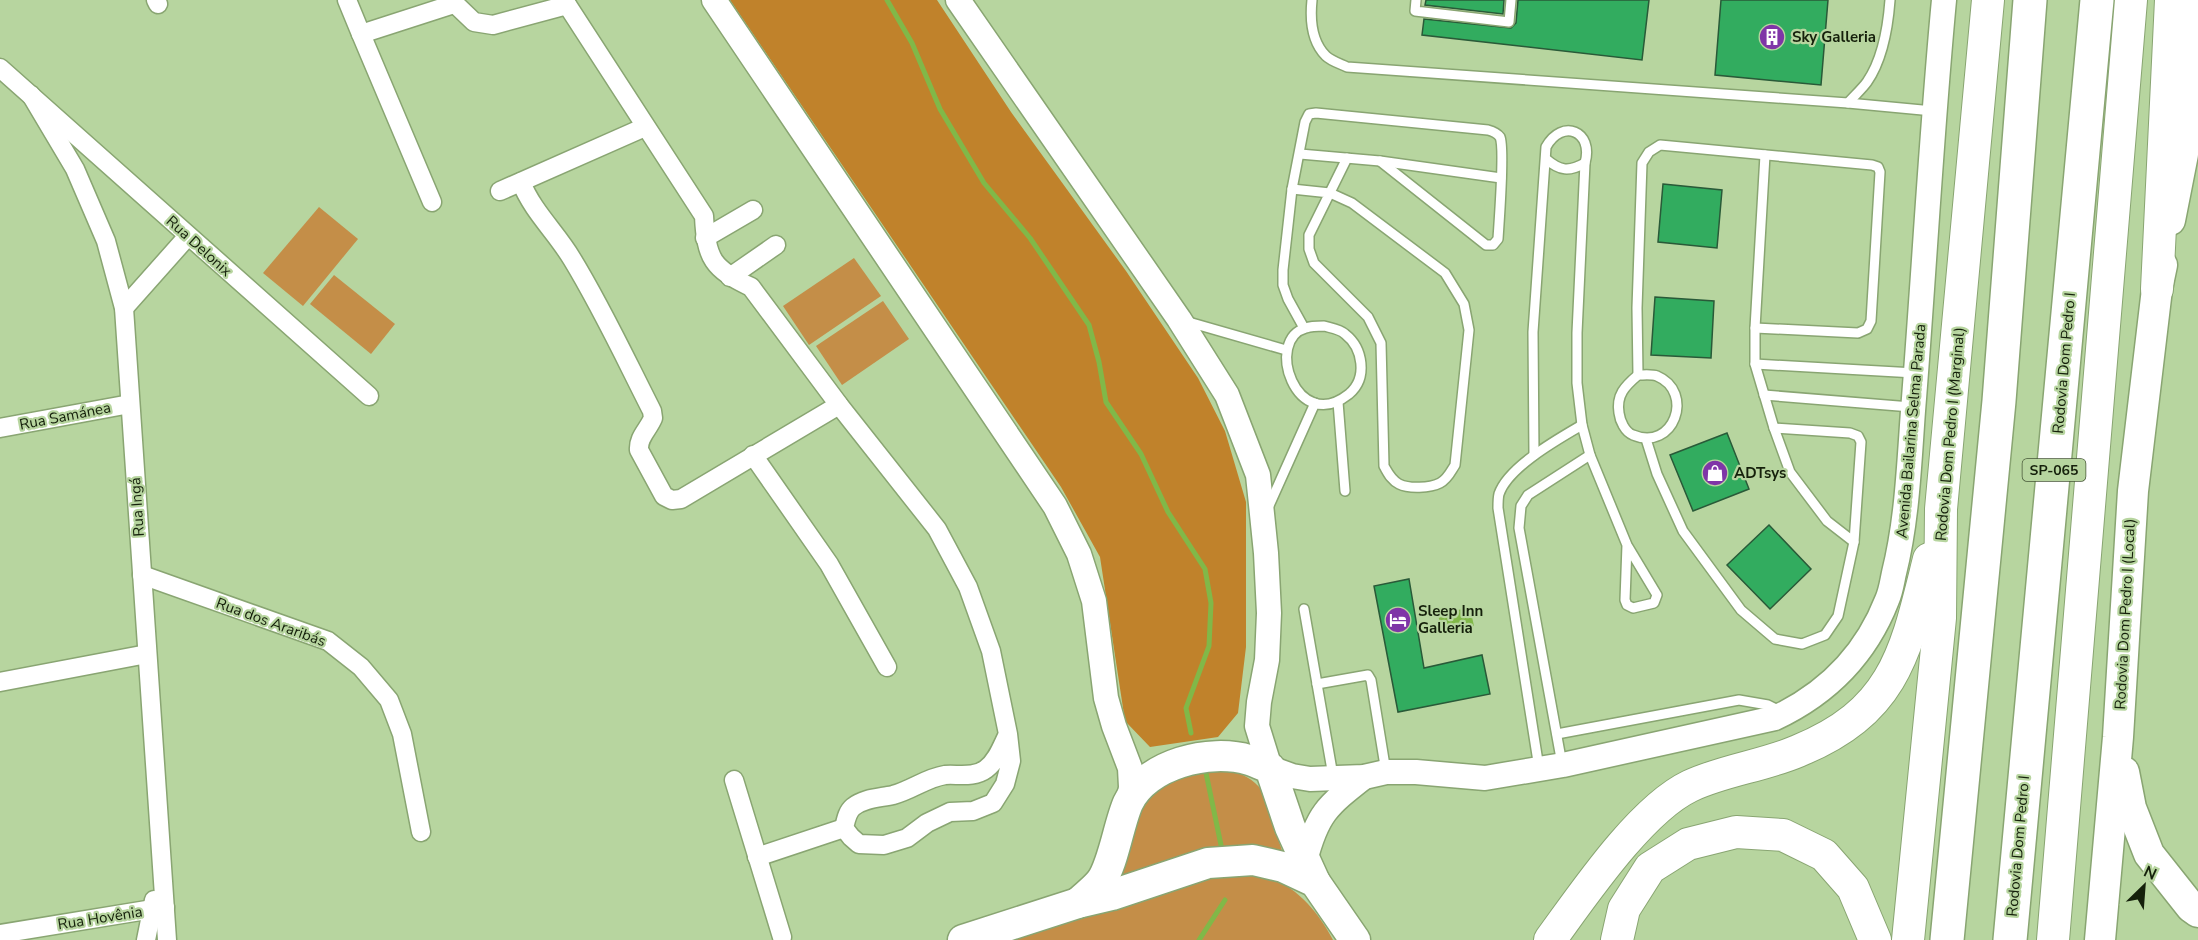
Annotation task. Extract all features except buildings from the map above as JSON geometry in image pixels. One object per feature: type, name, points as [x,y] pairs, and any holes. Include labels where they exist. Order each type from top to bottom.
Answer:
[{"type":"highway","name":"Rodovia Dom Pedro I (Marginal)","points":[[1908,940],[1940,618],[1941,509],[1988,0]]},
{"type":"highway","points":[[1947,940],[2000,401],[2030,0]]},
{"type":"highway","name":"Rodovia Dom Pedro I","points":[[2010,940],[2097,0]]},
{"type":"highway","name":"SP-065","points":[[2053,940],[2131,0]]},
{"type":"highway","points":[[2157,290],[2171,0]]},
{"type":"highway","points":[[1550,940],[1628,839],[1660,806],[1689,786],[1798,751],[1842,728],[1879,697],[1896,670],[1910,635],[1941,509]]},
{"type":"highway","points":[[1617,940],[1624,909],[1650,868],[1688,844],[1736,832],[1783,835],[1824,855],[1853,888],[1875,940]]},
{"type":"main road","name":"Rodovia Dom Pedro I (Local)","points":[[2100,940],[2118,737],[2133,491],[2157,290],[2183,154],[2194,0]]},
{"type":"main road","points":[[2118,737],[2131,808],[2149,854],[2191,907],[2198,912]]},
{"type":"main road","points":[[1078,903],[1102,880],[1129,802],[1138,787],[1159,772],[1197,758],[1222,756],[1248,759],[1270,768],[1290,826],[1310,872],[1355,940]]},
{"type":"main road","points":[[963,940],[1208,863],[1253,860],[1310,872]]},
{"type":"street","points":[[347,0],[432,202]]},
{"type":"street","points":[[714,0],[1055,506],[1080,554],[1094,601],[1106,698],[1130,768],[1129,802]]},
{"type":"street","points":[[958,0],[1179,319],[1227,395],[1258,475],[1269,613],[1267,660],[1257,726],[1270,768]]},
{"type":"street","name":"Avenida Bailarina Selma Parada","points":[[1270,768],[1301,777],[1333,778],[1416,772],[1485,778],[1551,768],[1775,718],[1794,709],[1827,685],[1852,662],[1871,634],[1888,598],[1902,541],[1917,373],[1933,111],[1944,0]]},
{"type":"street","points":[[361,34],[452,2],[474,22],[494,25],[566,3],[704,216],[705,238],[713,262],[730,277],[752,287],[839,405],[938,529],[968,587],[992,651],[1008,734],[1011,761],[1005,784],[993,803],[973,812],[950,812],[927,823],[907,838],[884,844],[860,844],[851,837],[844,828],[846,817],[853,807],[869,799],[909,790],[925,780],[945,775],[969,775],[985,770],[999,754],[1008,734]]},
{"type":"street","name":"Rua Delonix","points":[[0,68],[369,396]]},
{"type":"street","name":"Rua Ingá","points":[[30,95],[75,169],[106,241],[124,308],[162,851],[158,908]]},
{"type":"street","points":[[500,191],[645,127]]},
{"type":"street","points":[[521,182],[532,205],[565,247],[589,286],[652,411],[652,418],[638,443],[639,450],[664,496],[672,500],[681,499],[753,454],[839,405]]},
{"type":"street","points":[[705,238],[753,210]]},
{"type":"street","points":[[124,308],[188,236]]},
{"type":"street","points":[[730,277],[776,245]]},
{"type":"street","name":"Rua Samánea","points":[[0,428],[130,404]]},
{"type":"street","points":[[753,454],[829,564],[887,667]]},
{"type":"street","name":"Rua dos Araribás","points":[[142,575],[328,641],[361,667],[389,700],[402,734],[421,832]]},
{"type":"street","points":[[0,682],[147,654]]},
{"type":"street","points":[[1310,872],[1318,820],[1335,800],[1375,775]]},
{"type":"street","points":[[734,780],[782,937]]},
{"type":"street","points":[[757,857],[844,828]]},
{"type":"street","points":[[146,940],[158,908]]},
{"type":"street","points":[[158,908],[167,940]]},
{"type":"street","name":"Rua Hovênia","points":[[0,934],[158,908]]},
{"type":"lane","points":[[1416,0],[1415,11],[1509,22],[1510,0]]},
{"type":"lane","points":[[1848,103],[1868,81],[1878,58],[1888,24],[1890,0]]},
{"type":"lane","points":[[1312,1],[1310,18],[1315,38],[1326,56],[1347,67],[1933,111]]},
{"type":"lane","points":[[1304,328],[1288,300],[1283,285],[1282,270],[1292,189],[1305,122],[1309,114],[1316,112],[1488,129],[1496,133],[1501,139],[1498,239],[1493,245],[1486,245],[1380,161]]},
{"type":"lane","points":[[1534,454],[1533,332],[1546,147],[1552,136],[1563,130],[1575,132],[1585,140],[1588,152],[1585,163],[1577,333],[1577,383],[1582,424],[1590,455],[1627,545],[1657,595],[1654,603],[1633,608],[1628,606],[1625,600],[1627,545]]},
{"type":"lane","points":[[1638,375],[1637,308],[1642,163],[1649,152],[1660,145],[1878,167],[1880,172],[1871,321],[1867,329],[1858,333],[1755,328]]},
{"type":"lane","points":[[1300,154],[1380,161],[1501,178]]},
{"type":"lane","points":[[1765,155],[1755,364],[1774,428],[1790,471],[1827,521],[1854,542]]},
{"type":"lane","points":[[1292,189],[1330,193],[1352,203],[1445,273],[1464,304],[1469,330],[1455,465],[1448,477],[1440,483],[1420,487],[1400,484],[1390,477],[1384,466],[1381,343],[1368,317],[1314,263],[1309,249],[1309,235],[1330,193],[1347,158]]},
{"type":"lane","points":[[1546,159],[1558,168],[1572,170],[1585,163]]},
{"type":"lane","points":[[1179,319],[1286,350]]},
{"type":"lane","points":[[1324,326],[1344,332],[1358,348],[1362,369],[1355,389],[1338,402],[1326,405],[1315,403],[1301,394],[1292,381],[1287,366],[1286,350],[1295,335],[1304,328],[1324,326]]},
{"type":"lane","points":[[1755,364],[1917,373]]},
{"type":"lane","points":[[1638,375],[1656,376],[1671,386],[1678,403],[1675,421],[1663,434],[1646,440],[1630,434],[1619,420],[1617,402],[1624,386],[1638,375]]},
{"type":"lane","points":[[1764,395],[1913,407]]},
{"type":"lane","points":[[1338,402],[1345,491]]},
{"type":"lane","points":[[1263,519],[1315,403]]},
{"type":"lane","points":[[1551,768],[1498,508],[1499,495],[1507,480],[1534,454],[1582,424]]},
{"type":"lane","points":[[1646,440],[1657,474],[1683,531],[1741,610],[1775,639],[1802,644],[1825,635],[1838,616],[1854,542],[1861,442],[1858,436],[1850,433],[1774,428]]},
{"type":"lane","points":[[1551,768],[1557,734],[1519,528],[1521,506],[1528,495],[1590,455]]},
{"type":"lane","points":[[1304,609],[1333,778]]},
{"type":"lane","points":[[1317,684],[1368,675],[1371,680],[1375,775]]},
{"type":"lane","points":[[1557,734],[1739,700],[1768,705],[1785,713]]},
{"type":"shaded area","points":[[730,0],[937,0],[1011,112],[1126,271],[1198,378],[1225,431],[1246,502],[1246,647],[1238,713],[1218,737],[1150,747],[1125,721],[1100,557],[1061,487]]},
{"type":"shaded area","points":[[319,207],[358,239],[303,306],[263,273]]},
{"type":"shaded area","points":[[854,258],[881,296],[809,345],[783,306]]},
{"type":"shaded area","points":[[334,275],[395,324],[371,354],[310,304]]},
{"type":"shaded area","points":[[883,301],[909,339],[842,385],[816,346]]},
{"type":"shaded area","points":[[1470,608],[1474,626],[1441,632],[1438,613]]},
{"type":"shaded area","points":[[1190,769],[1230,771],[1239,773],[1255,783],[1263,791],[1285,860],[1104,890],[1125,834],[1151,793]]},
{"type":"shaded area","points":[[1226,870],[1266,877],[1291,889],[1315,912],[1333,940],[1009,940]]},
{"type":"waterway","points":[[887,0],[912,43],[940,109],[984,183],[1030,238],[1089,325],[1106,402],[1141,454],[1168,512],[1205,569],[1211,603],[1209,646],[1186,708],[1191,733]]},
{"type":"waterway","points":[[1206,773],[1221,845]]},
{"type":"waterway","points":[[1199,940],[1225,900]]},
{"type":"place","name":"Sky Galleria","points":[[1772,37]]},
{"type":"place","name":"ADTsys","points":[[1715,473]]},
{"type":"place","name":"Sleep Inn Galleria","points":[[1398,620]]}]
